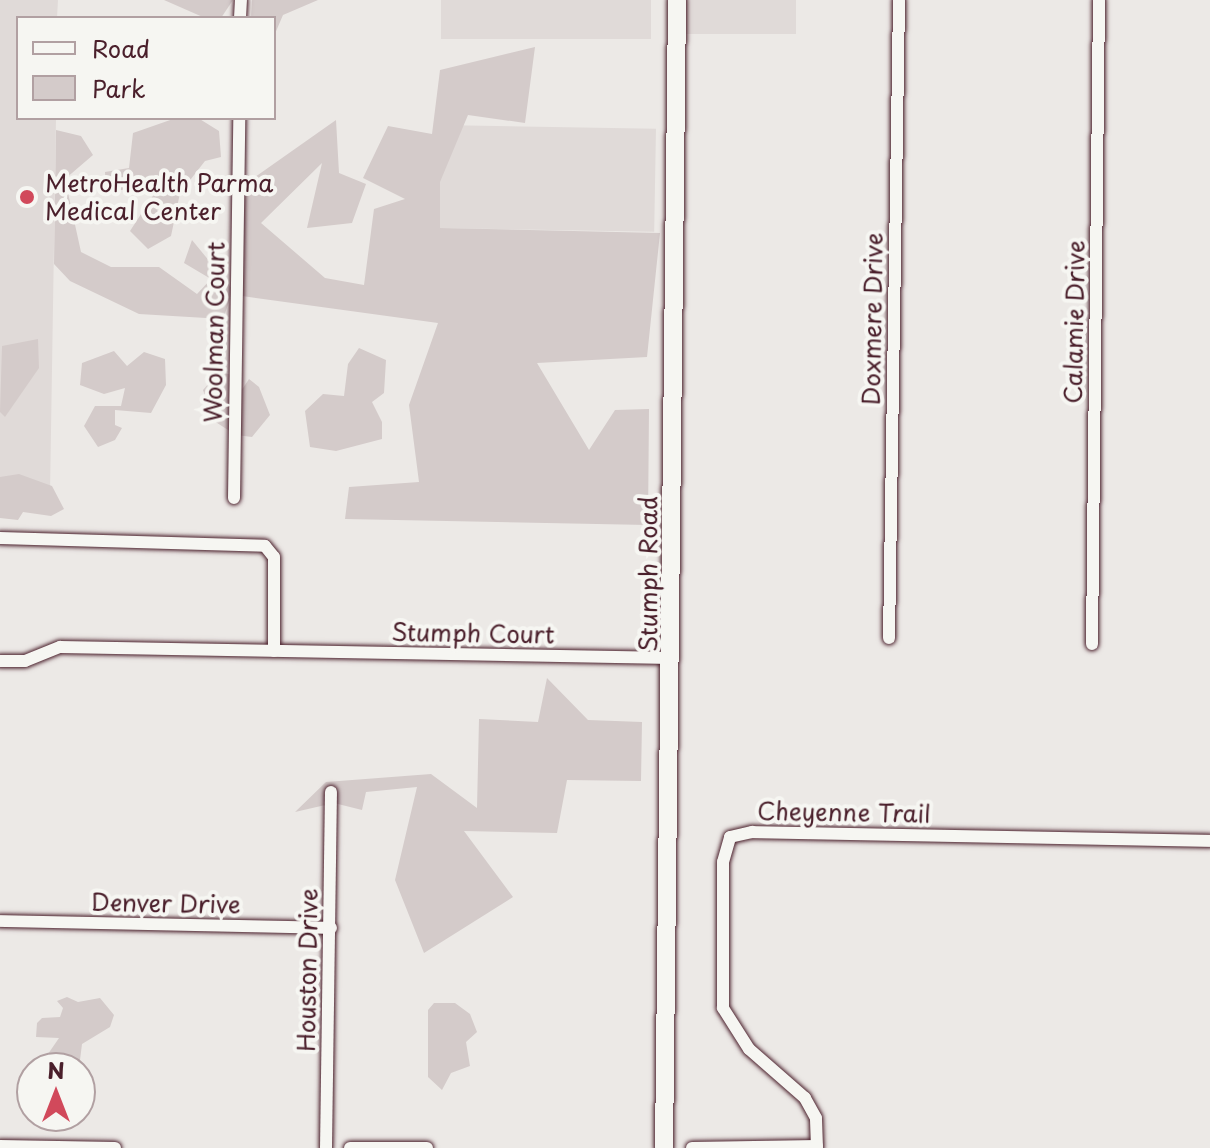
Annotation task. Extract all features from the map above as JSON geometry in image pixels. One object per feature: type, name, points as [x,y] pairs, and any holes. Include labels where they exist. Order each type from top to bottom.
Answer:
[{"type":"main road","name":"Stumph Road","points":[[664,1148],[672,658],[677,0]]},
{"type":"street","name":"Doxmere Drive","points":[[889,638],[899,0]]},
{"type":"street","name":"Calamie Drive","points":[[1092,644],[1099,0]]},
{"type":"street","name":"Woolman Court","points":[[234,498],[239,120]]},
{"type":"street","points":[[0,538],[265,546],[274,557],[274,651]]},
{"type":"street","name":"Stumph Court","points":[[0,661],[25,661],[60,647],[672,658]]},
{"type":"street","name":"Houston Drive","points":[[326,1148],[331,792]]},
{"type":"street","name":"Cheyenne Trail","points":[[817,1147],[816,1118],[805,1098],[749,1049],[723,1008],[723,862],[730,837],[752,832],[1210,841]]},
{"type":"street","name":"Denver Drive","points":[[0,921],[331,928]]},
{"type":"street","points":[[0,1146],[115,1148]]},
{"type":"street","points":[[692,1148],[817,1147]]},
{"type":"street","points":[[350,1148],[427,1148]]},
{"type":"shaded area","name":"MetroHealth Parma Medical Center","points":[[0,0],[58,0],[57,16],[16,16],[16,120],[56,120],[50,494],[0,494]]},
{"type":"shaded area","points":[[441,0],[651,0],[651,39],[441,39]]},
{"type":"shaded area","points":[[685,0],[796,0],[796,34],[685,34]]},
{"type":"shaded area","points":[[440,125],[656,129],[654,232],[438,228]]},
{"type":"green space","points":[[164,0],[233,0],[222,16],[200,16]]},
{"type":"green space","points":[[252,0],[318,0],[283,15],[276,31],[276,16],[251,16]]},
{"type":"green space","points":[[535,47],[525,123],[468,115],[440,182],[440,228],[660,233],[647,357],[537,363],[589,450],[615,410],[649,409],[648,525],[345,519],[349,487],[419,482],[409,405],[438,323],[242,296],[245,184],[336,120],[339,173],[366,184],[352,223],[307,228],[322,163],[261,223],[325,278],[364,285],[374,209],[405,199],[363,178],[388,126],[432,134],[440,70]]},
{"type":"green space","points":[[170,120],[201,120],[219,131],[221,157],[205,161],[180,193],[171,236],[148,249],[130,231],[160,185],[106,192],[105,172],[129,168],[133,133]]},
{"type":"green space","points":[[56,130],[81,136],[93,155],[65,179],[81,252],[111,267],[159,267],[197,294],[211,279],[184,263],[192,240],[233,290],[223,319],[139,314],[70,281],[54,264]]},
{"type":"green space","points":[[38,339],[39,368],[5,417],[0,412],[2,346]]},
{"type":"green space","points":[[359,348],[386,360],[384,393],[372,402],[382,422],[382,439],[336,451],[310,447],[305,411],[323,394],[344,396],[348,364]]},
{"type":"green space","points":[[114,351],[127,366],[144,352],[165,359],[166,385],[151,413],[115,410],[115,425],[122,428],[115,440],[98,447],[84,426],[95,406],[121,406],[125,388],[104,394],[80,385],[82,363]]},
{"type":"green space","points":[[219,372],[237,376],[239,394],[249,379],[259,387],[270,415],[252,437],[236,435],[214,421],[203,390]]},
{"type":"green space","points":[[19,474],[52,486],[64,509],[51,516],[23,512],[18,520],[0,518],[0,477]]},
{"type":"green space","points":[[547,678],[588,720],[642,722],[641,781],[567,780],[557,833],[464,831],[513,897],[424,953],[395,880],[417,787],[366,792],[362,810],[334,803],[295,812],[326,782],[431,774],[477,808],[479,719],[538,722]]},
{"type":"green space","points":[[67,997],[78,1002],[100,998],[114,1015],[110,1027],[82,1044],[81,1052],[49,1052],[59,1038],[36,1037],[37,1023],[42,1018],[60,1017],[63,1008],[57,1001]]},
{"type":"green space","points":[[434,1003],[455,1003],[470,1014],[477,1032],[466,1042],[470,1066],[451,1073],[442,1090],[428,1077],[428,1010]]},
{"type":"place","name":"MetroHealth Parma Medical Center","points":[[27,197]]}]
